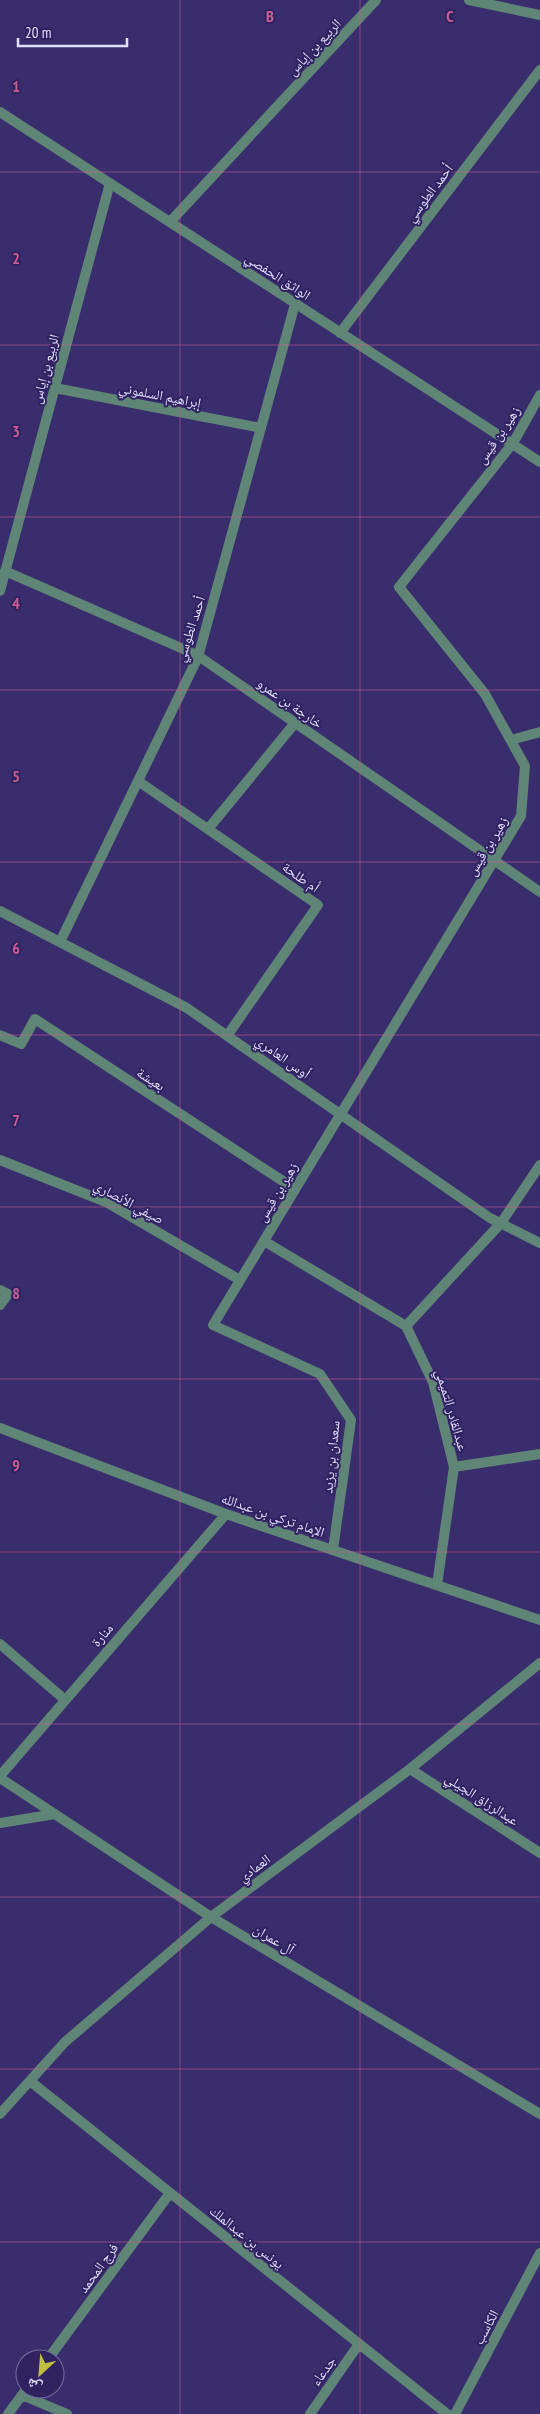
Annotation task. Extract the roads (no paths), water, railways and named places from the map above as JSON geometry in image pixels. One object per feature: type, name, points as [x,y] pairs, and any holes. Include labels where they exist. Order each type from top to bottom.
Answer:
[{"type":"street","name":"الربيع بن إياس","points":[[170,222],[376,0]]},
{"type":"street","points":[[469,0],[540,15]]},
{"type":"street","name":"أحمد الطوسي","points":[[340,333],[540,70]]},
{"type":"street","name":"الواثق الحفصي","points":[[0,112],[540,462]]},
{"type":"street","name":"الربيع بن إياس","points":[[0,591],[110,183]]},
{"type":"street","name":"أحمد الطوسي","points":[[60,942],[198,657],[295,304]]},
{"type":"street","name":"إبراهيم السلموني","points":[[55,388],[261,428]]},
{"type":"street","name":"زهير بن قيس","points":[[213,1324],[521,816],[525,766],[485,694],[399,587],[513,443],[540,396]]},
{"type":"street","name":"خارجة بن عمرو","points":[[5,572],[198,657],[540,892]]},
{"type":"street","points":[[208,829],[295,723]]},
{"type":"street","points":[[510,740],[540,732]]},
{"type":"street","name":"أم طلحة","points":[[138,781],[318,906],[227,1036]]},
{"type":"street","name":"أوس العامري","points":[[0,911],[187,1008],[501,1223],[540,1243]]},
{"type":"street","name":"بعيشة","points":[[0,1035],[21,1044],[35,1020],[296,1189]]},
{"type":"street","name":"صيفي الأنصاري","points":[[0,1160],[106,1202],[240,1280]]},
{"type":"street","points":[[264,1241],[406,1326],[501,1223],[540,1165]]},
{"type":"street","points":[[0,1290],[8,1294],[0,1305]]},
{"type":"street","name":"سعدان بن يزيد","points":[[213,1324],[320,1374],[351,1420],[333,1550]]},
{"type":"street","name":"عبدالقادر التميمي","points":[[406,1326],[433,1382],[454,1467],[437,1585]]},
{"type":"street","name":"الإمام تركي بن عبدالله","points":[[0,1428],[226,1514],[540,1620]]},
{"type":"street","points":[[454,1467],[540,1454]]},
{"type":"street","name":"منارة","points":[[0,1777],[64,1699],[226,1514]]},
{"type":"street","points":[[0,1644],[64,1699]]},
{"type":"street","name":"العمادي","points":[[0,2114],[65,2042],[211,1917],[410,1769],[540,1662]]},
{"type":"street","name":"عبدالرزاق الجيلي","points":[[410,1769],[540,1853]]},
{"type":"street","name":"آل عمران","points":[[0,1777],[211,1917],[540,2114]]},
{"type":"street","points":[[0,1823],[56,1814]]},
{"type":"street","name":"يونس بن عبدالملك","points":[[30,2081],[447,2414]]},
{"type":"street","name":"فرج المحمد","points":[[55,2349],[170,2192]]},
{"type":"street","name":"الكاسب","points":[[455,2414],[540,2253]]},
{"type":"street","name":"جدعاء","points":[[310,2414],[359,2344]]},
{"type":"street","points":[[8,2414],[19,2399]]},
{"type":"street","points":[[38,2399],[67,2414]]}]
